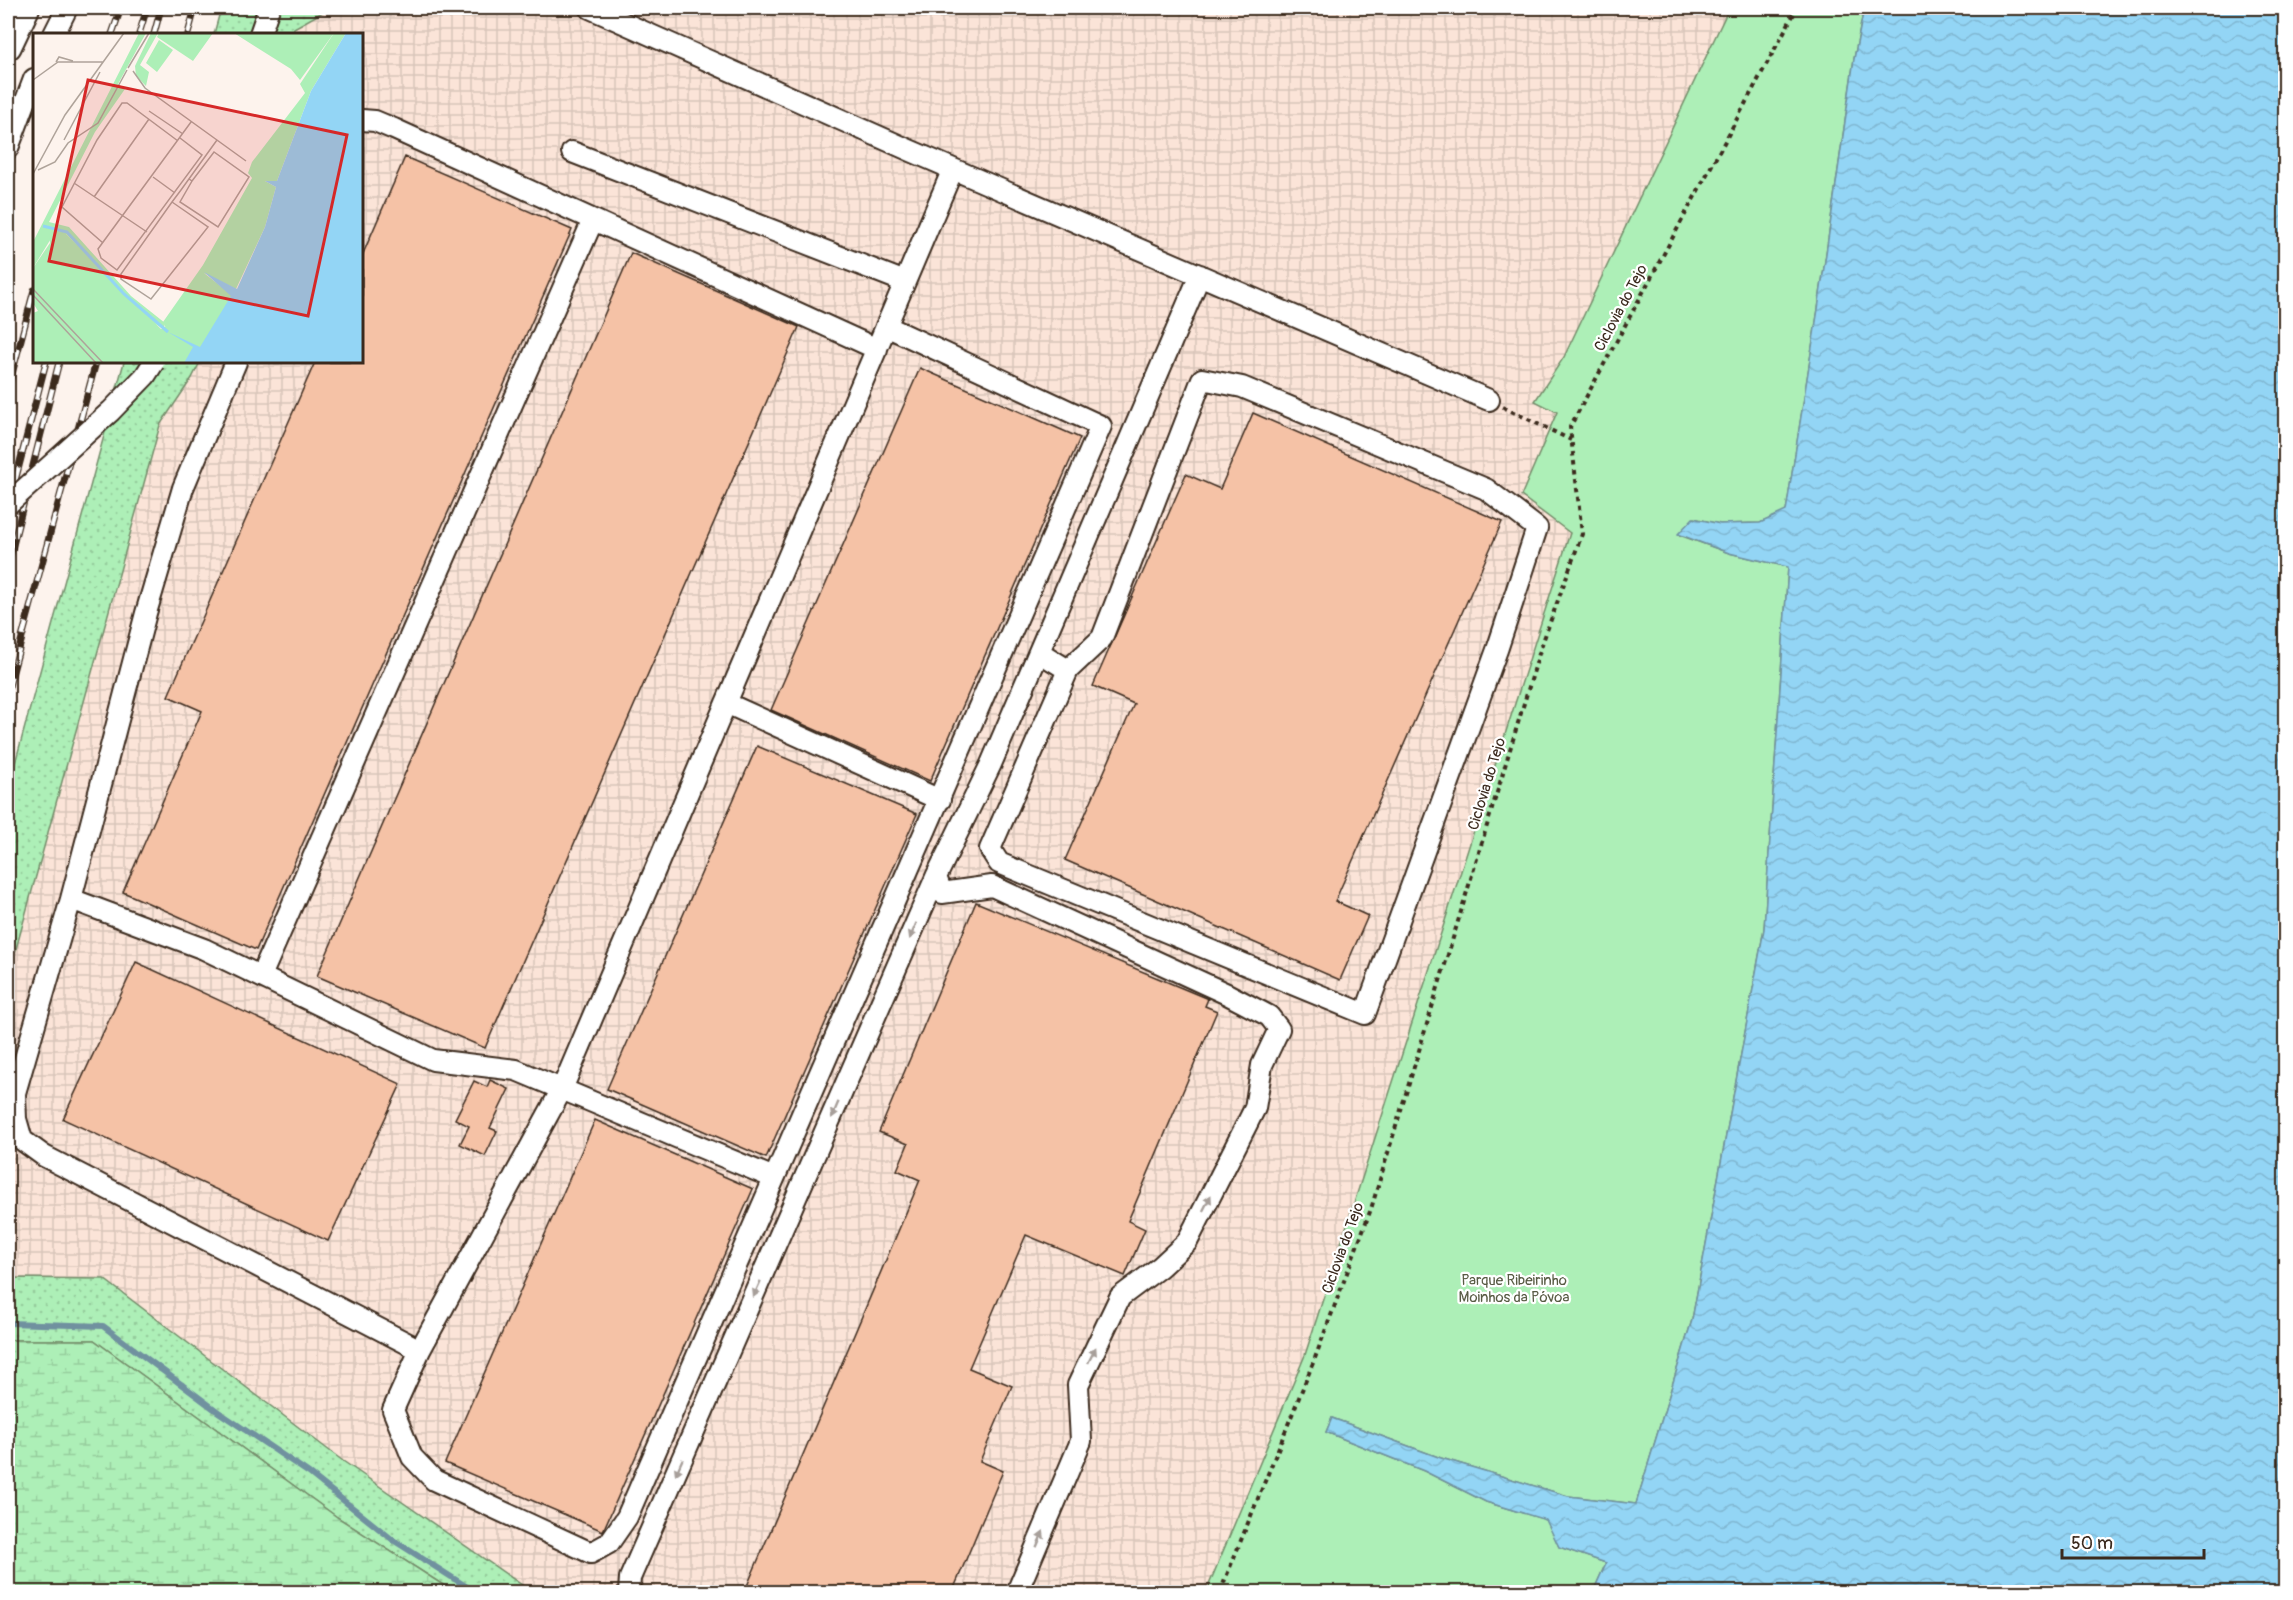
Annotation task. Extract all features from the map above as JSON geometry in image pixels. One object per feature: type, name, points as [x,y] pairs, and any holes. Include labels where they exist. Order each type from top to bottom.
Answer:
[{"type":"main road","points":[[8,46],[26,8]]},
{"type":"street","points":[[54,33],[67,8]]},
{"type":"street","points":[[260,33],[268,8]]},
{"type":"street","points":[[590,8],[953,169],[1489,400]]},
{"type":"street","points":[[8,148],[33,82]]},
{"type":"street","points":[[363,120],[375,121],[384,125],[877,349]]},
{"type":"street","points":[[572,152],[905,282]]},
{"type":"street","points":[[886,326],[1101,426],[627,1517],[609,1543],[591,1553],[434,1480],[412,1457],[393,1410],[420,1350],[562,1089],[877,349],[886,326],[953,169]]},
{"type":"street","points":[[261,976],[593,220]]},
{"type":"street","points":[[629,1593],[630,1578],[936,878],[991,764],[1200,275]]},
{"type":"street","points":[[8,504],[111,411],[145,376],[153,363]]},
{"type":"street","points":[[236,363],[183,488],[146,613],[71,899],[15,1093],[16,1119],[22,1140],[44,1156],[420,1350]]},
{"type":"street","points":[[1202,379],[1242,387],[1486,489],[1537,528],[1498,647],[1365,1014],[999,863],[990,849],[1068,670],[1102,638],[1202,379]]},
{"type":"street","points":[[1039,652],[1068,670]]},
{"type":"street","points":[[726,703],[940,800]]},
{"type":"street","points":[[936,878],[942,892],[992,886],[1227,994],[1269,1016],[1280,1029],[1262,1065],[1255,1108],[1187,1242],[1160,1267],[1120,1297],[1078,1385],[1081,1441],[1017,1593]]},
{"type":"street","points":[[71,899],[204,949],[433,1060],[516,1070],[774,1178]]},
{"type":"path","name":"Ciclovia do Tejo","points":[[1220,1593],[1315,1358],[1371,1209],[1541,647],[1582,534],[1570,427],[1797,8]]},
{"type":"path","points":[[1489,400],[1571,440]]},
{"type":"shaded area","points":[[330,8],[354,15],[358,8],[1729,8],[1564,357],[1535,401],[1557,412],[1521,496],[1570,533],[1305,1355],[1206,1592],[532,1592],[343,1461],[104,1279],[8,1278],[8,978],[160,425],[200,363],[363,363],[363,33],[293,33],[294,28]]},
{"type":"green space","points":[[221,8],[330,8],[294,28],[293,33],[214,33]]},
{"type":"green space","name":"Parque Ribeirinho Moinhos da Póvoa","points":[[1729,8],[1864,8],[1854,59],[1786,512],[1760,523],[1720,524],[1694,518],[1679,535],[1729,553],[1788,567],[1764,929],[1692,1320],[1636,1504],[1568,1496],[1441,1458],[1332,1418],[1326,1432],[1424,1471],[1486,1502],[1547,1520],[1559,1547],[1606,1563],[1593,1592],[1206,1592],[1305,1355],[1570,533],[1521,496],[1557,412],[1535,401],[1564,357]]},
{"type":"green space","points":[[124,363],[200,363],[160,425],[8,978],[8,789]]},
{"type":"green space","points":[[8,1278],[104,1279],[343,1461],[532,1592],[454,1592],[337,1517],[94,1340],[8,1340]]},
{"type":"green space","points":[[8,1340],[94,1340],[337,1517],[454,1592],[8,1592]]},
{"type":"water","points":[[1864,8],[2285,8],[2285,1592],[1593,1592],[1606,1563],[1559,1547],[1546,1520],[1486,1502],[1424,1471],[1326,1432],[1332,1418],[1441,1458],[1568,1496],[1636,1504],[1692,1320],[1764,929],[1788,567],[1729,553],[1678,534],[1693,518],[1720,524],[1760,523],[1786,511],[1854,59]]},
{"type":"building","points":[[405,157],[572,230],[256,950],[123,892],[202,711],[168,696],[315,363],[363,363],[363,254]]},
{"type":"building","points":[[631,253],[799,327],[485,1048],[317,976]]},
{"type":"building","points":[[920,368],[1080,438],[930,781],[771,710]]},
{"type":"building","points":[[1253,413],[1502,522],[1335,901],[1368,916],[1340,980],[1065,860],[1134,704],[1093,686],[1186,474],[1220,489]]},
{"type":"building","points":[[757,746],[917,814],[766,1158],[607,1089]]},
{"type":"building","points":[[976,902],[1208,999],[1205,1006],[1217,1011],[1128,1221],[1145,1229],[1125,1276],[1026,1235],[969,1368],[1012,1386],[980,1461],[1003,1471],[952,1593],[744,1593],[920,1180],[897,1170],[908,1144],[879,1132]]},
{"type":"building","points":[[136,962],[401,1084],[328,1241],[63,1119]]},
{"type":"building","points":[[490,1080],[509,1089],[490,1128],[497,1131],[485,1156],[460,1144],[469,1126],[455,1119],[474,1081],[487,1087]]},
{"type":"building","points":[[595,1120],[753,1189],[603,1531],[445,1463]]},
{"type":"waterway","points":[[8,1323],[103,1326],[217,1411],[309,1473],[393,1540],[475,1592]]},
{"type":"railway","points":[[112,33],[121,8]]},
{"type":"railway","points":[[139,33],[147,8]]},
{"type":"railway","points":[[154,33],[161,8]]},
{"type":"railway","points":[[188,33],[195,8]]},
{"type":"railway","points":[[8,389],[33,294]]},
{"type":"railway","points":[[8,508],[46,363]]},
{"type":"railway","points":[[8,565],[59,363]]},
{"type":"railway","points":[[8,690],[96,363]]}]
